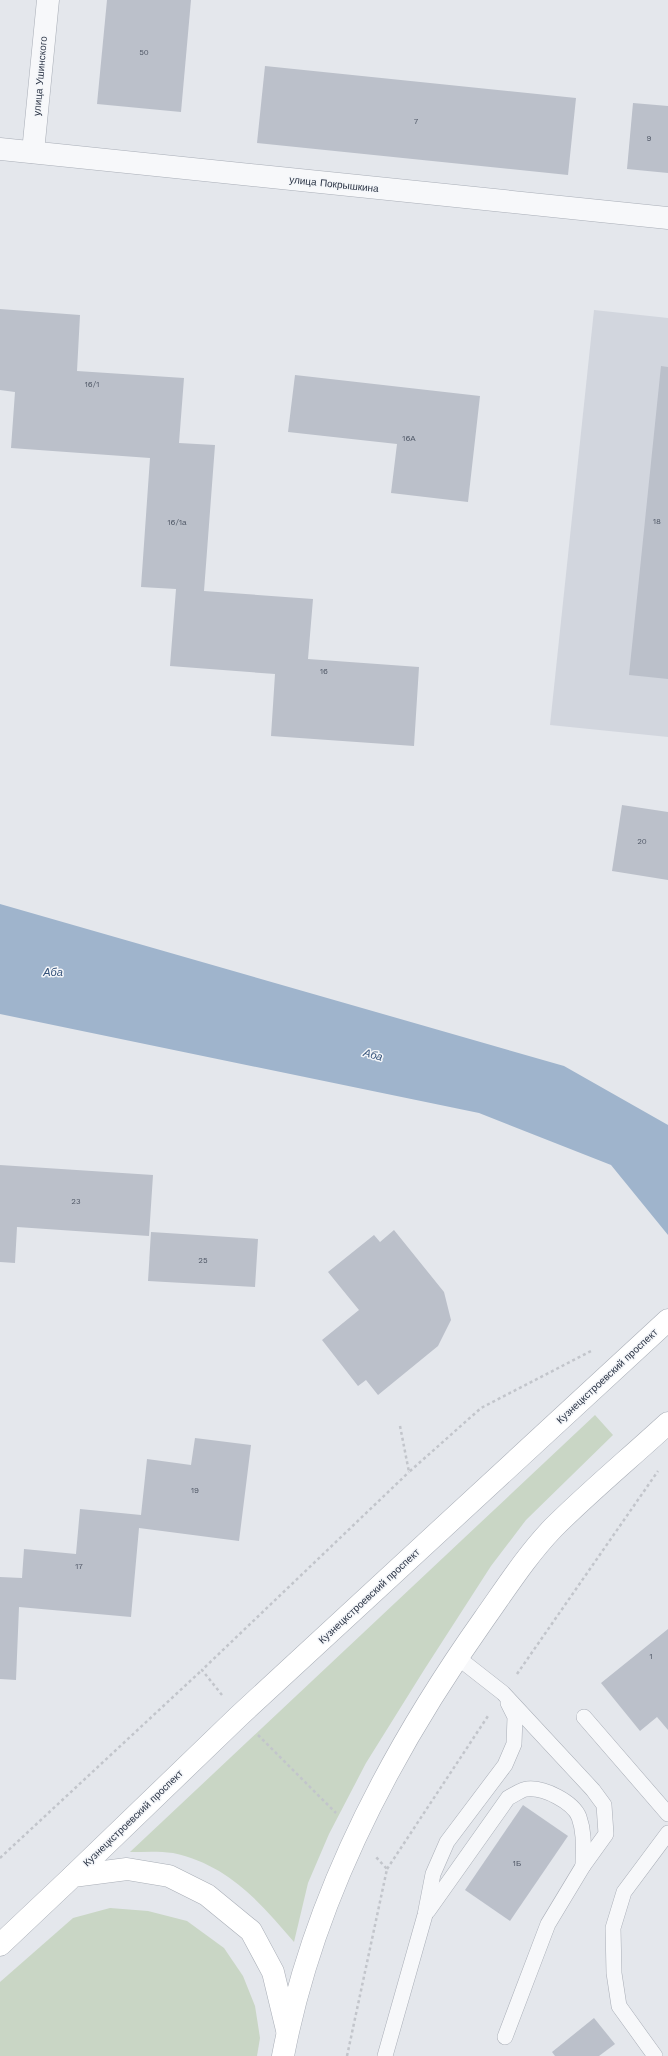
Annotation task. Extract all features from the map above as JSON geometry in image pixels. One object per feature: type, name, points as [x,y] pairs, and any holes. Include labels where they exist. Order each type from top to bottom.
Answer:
[{"type":"main road","name":"Кузнецкстроевский проспект","points":[[0,1945],[240,1716],[668,1320]]},
{"type":"main road","points":[[283,2056],[288,2031],[319,1923],[357,1834],[395,1760],[457,1657],[527,1559],[553,1529],[668,1423]]},
{"type":"main road","points":[[73,1876],[127,1869],[169,1876],[207,1895],[251,1931],[273,1972],[288,2031]]},
{"type":"street","name":"улица Ушинского","points":[[33,152],[48,0]]},
{"type":"street","name":"улица Покрышкина","points":[[0,149],[668,218]]},
{"type":"lane","points":[[457,1657],[503,1694],[593,1790],[604,1805],[606,1834],[583,1866],[548,1924],[505,2037]]},
{"type":"lane","points":[[384,2056],[426,1915],[433,1874],[447,1842],[505,1765],[514,1744],[515,1717],[503,1694]]},
{"type":"lane","points":[[584,1717],[668,1814]]},
{"type":"lane","points":[[426,1915],[508,1798],[526,1788],[546,1791],[563,1800],[578,1816],[584,1838],[583,1866]]},
{"type":"lane","points":[[655,2056],[619,2006],[614,1973],[613,1928],[624,1892],[668,1833]]},
{"type":"path","points":[[0,1858],[202,1670],[409,1472],[480,1408],[597,1348]]},
{"type":"path","points":[[400,1426],[409,1472]]},
{"type":"path","points":[[347,2056],[387,1869],[503,1694],[663,1464]]},
{"type":"path","points":[[202,1670],[240,1716],[357,1834],[387,1869]]},
{"type":"shaded area","points":[[594,310],[668,318],[668,737],[550,725]]},
{"type":"green space","points":[[595,1415],[613,1435],[526,1520],[491,1566],[366,1763],[329,1834],[308,1883],[294,1942],[255,1899],[226,1876],[210,1866],[173,1853],[130,1852]]},
{"type":"green space","points":[[110,1908],[148,1911],[187,1921],[224,1948],[243,1976],[255,2006],[260,2038],[257,2056],[0,2056],[0,1982],[73,1918]]},
{"type":"water","name":"Аба","points":[[0,904],[564,1066],[668,1125],[668,1235],[611,1165],[479,1113],[0,1014]]},
{"type":"building","points":[[107,0],[191,0],[181,112],[97,104]]},
{"type":"building","points":[[265,66],[576,98],[568,175],[257,143]]},
{"type":"building","points":[[633,103],[668,106],[668,173],[627,169]]},
{"type":"building","points":[[0,309],[80,315],[77,371],[184,378],[179,443],[215,445],[204,591],[313,599],[308,659],[419,667],[414,746],[271,736],[275,674],[170,666],[176,589],[141,587],[150,458],[11,448],[15,392],[0,390]]},
{"type":"building","points":[[661,366],[668,367],[668,679],[629,675]]},
{"type":"building","points":[[295,375],[480,396],[468,502],[391,493],[397,444],[288,432]]},
{"type":"building","points":[[622,805],[668,812],[668,880],[612,871]]},
{"type":"building","points":[[0,1165],[153,1175],[149,1236],[17,1227],[15,1263],[0,1262]]},
{"type":"building","points":[[394,1230],[444,1292],[451,1320],[438,1346],[378,1395],[366,1380],[358,1386],[322,1340],[359,1310],[328,1272],[374,1235],[380,1242]]},
{"type":"building","points":[[151,1232],[258,1239],[255,1287],[148,1281]]},
{"type":"building","points":[[195,1438],[251,1445],[239,1541],[139,1528],[131,1617],[19,1607],[16,1680],[0,1679],[0,1577],[22,1578],[24,1549],[76,1554],[80,1509],[141,1515],[147,1459],[191,1465]]},
{"type":"building","points":[[668,1629],[668,1730],[657,1717],[640,1731],[601,1683]]},
{"type":"building","points":[[523,1805],[568,1836],[510,1921],[465,1890]]},
{"type":"building","points":[[594,2018],[615,2044],[599,2056],[555,2056],[552,2052]]}]
